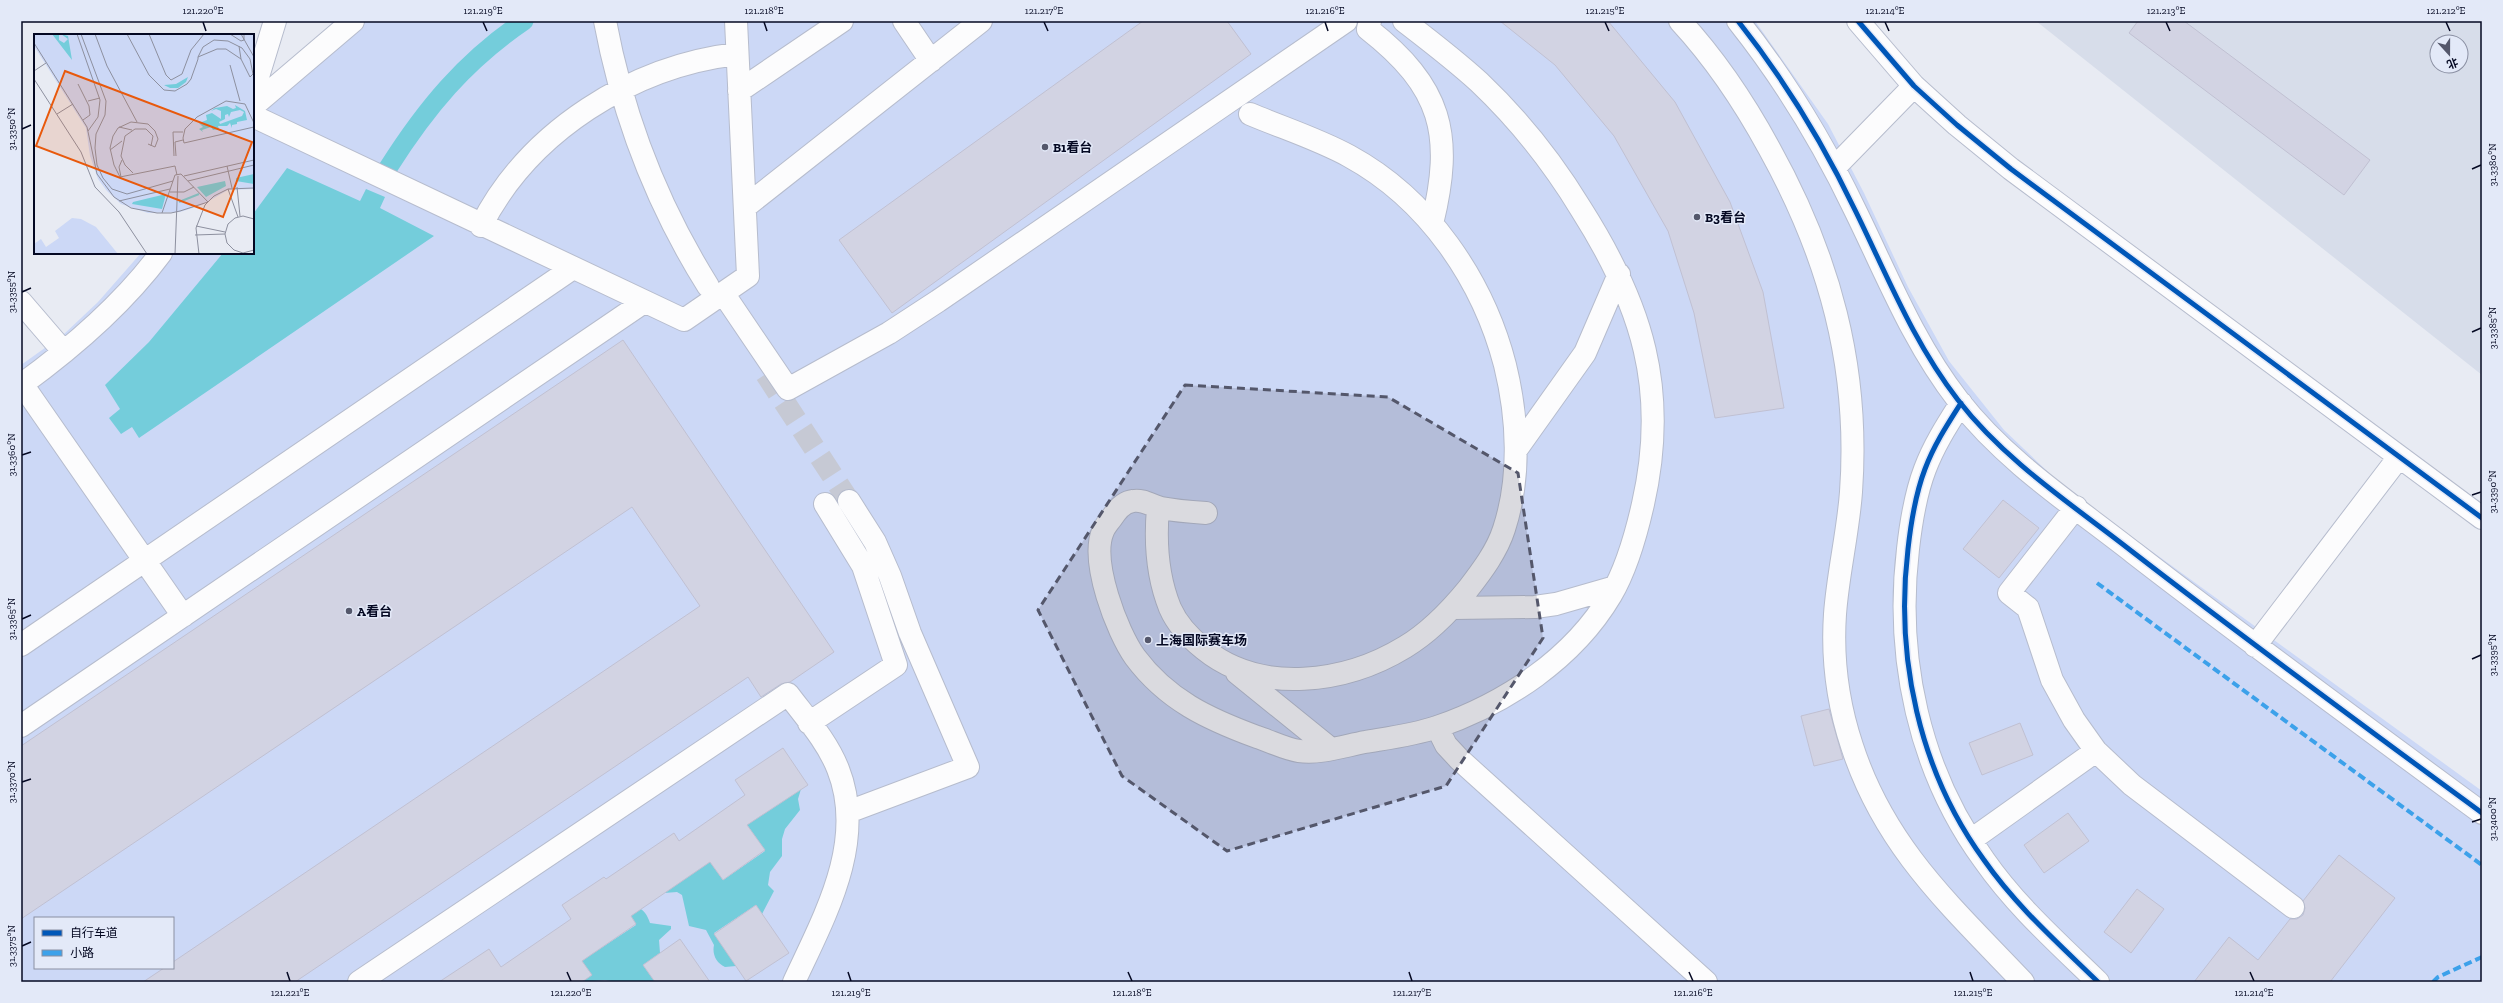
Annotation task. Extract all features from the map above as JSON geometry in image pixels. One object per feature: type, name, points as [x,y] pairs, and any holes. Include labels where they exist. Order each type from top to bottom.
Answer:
[{"type":"street","points":[[254,89],[274,21]]},
{"type":"street","points":[[254,105],[352,21]]},
{"type":"street","points":[[605,21],[620,91],[631,126],[657,193],[688,253],[716,289],[788,389],[889,333],[938,301],[1346,21]]},
{"type":"street","points":[[254,116],[481,226],[684,320],[716,289],[748,276],[736,21]]},
{"type":"street","points":[[739,91],[842,21]]},
{"type":"street","points":[[904,21],[930,61]]},
{"type":"street","points":[[745,207],[981,21]]},
{"type":"street","points":[[1370,21],[1368,29],[1401,57],[1418,79],[1437,117],[1441,137],[1443,165],[1441,186],[1432,224]]},
{"type":"street","points":[[1206,513],[1158,508],[1143,501],[1128,502],[1115,513],[1101,537],[1104,583],[1114,618],[1130,650],[1164,690],[1206,718],[1300,751],[1331,749],[1409,735],[1437,727],[1503,698],[1552,663],[1594,619],[1615,587],[1634,539],[1648,485],[1653,418],[1650,374],[1644,343],[1632,303],[1619,274],[1568,188],[1511,115],[1446,54],[1404,21]]},
{"type":"street","points":[[1680,21],[1704,49],[1744,103],[1789,184],[1809,228],[1840,323],[1848,367],[1853,434],[1851,493],[1834,632],[1840,703],[1853,750],[1874,803],[1910,859],[1946,902],[2023,982]]},
{"type":"street","points":[[1738,21],[1782,81],[1834,168],[1915,336],[1937,372],[1961,403],[2001,447],[2255,646],[2482,813]]},
{"type":"street","points":[[1858,21],[1914,86],[1957,125],[2011,169],[2482,518]]},
{"type":"street","points":[[481,226],[504,188],[536,150],[573,119],[620,91],[666,69],[694,61],[737,54]]},
{"type":"street","points":[[1834,168],[1914,86]]},
{"type":"street","points":[[1228,666],[1268,678],[1294,680],[1347,672],[1376,662],[1404,648],[1422,636],[1453,608],[1490,558],[1503,532],[1514,483],[1516,450],[1508,379],[1499,341],[1484,304],[1463,266],[1432,224],[1405,195],[1378,173],[1354,159],[1250,114]]},
{"type":"street","points":[[160,254],[116,304],[64,352],[21,384],[183,616]]},
{"type":"street","points":[[21,645],[573,268]]},
{"type":"street","points":[[1516,450],[1585,353],[1619,274]]},
{"type":"street","points":[[21,302],[64,352]]},
{"type":"street","points":[[21,726],[644,302]]},
{"type":"street","points":[[1961,403],[1938,437],[1924,470],[1912,511],[1903,607],[1908,668],[1922,731],[1946,794],[1983,860],[2016,902],[2098,982]]},
{"type":"street","points":[[2255,646],[2399,457]]},
{"type":"street","points":[[848,812],[968,767],[910,634],[887,569],[875,542],[849,500]]},
{"type":"street","points":[[809,723],[896,665],[863,566],[825,504]]},
{"type":"street","points":[[2076,507],[2010,593],[2028,608],[2052,680],[2074,720],[2096,751],[2132,785],[2293,907]]},
{"type":"street","points":[[1158,508],[1156,534],[1157,560],[1162,585],[1171,610],[1183,629],[1197,643],[1331,749]]},
{"type":"street","points":[[1453,608],[1535,607],[1556,604],[1615,587]]},
{"type":"street","points":[[359,982],[788,694],[827,748],[838,770],[848,812],[848,834],[840,868],[830,900],[794,982]]},
{"type":"street","points":[[1437,727],[1446,745],[1459,759],[1706,982]]},
{"type":"street","points":[[1971,840],[2096,751]]},
{"type":"highlighted area","points":[[1185,385],[1388,397],[1518,473],[1543,638],[1446,786],[1227,851],[1122,776],[1038,610]]},
{"type":"shaded area","name":"上海国际赛车场","points":[[334,21],[1755,21],[1828,124],[1864,193],[1908,287],[1949,361],[2004,430],[2066,489],[2482,791],[2482,982],[21,982],[21,365],[63,335],[98,302],[140,254],[254,254],[254,107],[302,52]]},
{"type":"shaded area","points":[[2036,21],[2482,21],[2482,375]]},
{"type":"water","points":[[287,168],[360,201],[366,189],[385,197],[380,208],[434,236],[139,438],[132,427],[121,434],[109,418],[120,409],[105,385],[149,342],[222,254],[254,254],[254,213]]},
{"type":"water","points":[[801,789],[798,799],[800,810],[785,829],[782,839],[782,856],[770,872],[768,885],[774,891],[762,914],[756,905],[714,933],[736,966],[725,967],[715,958],[714,945],[706,930],[689,926],[682,895],[677,892],[664,893],[703,852],[723,880],[765,851],[739,813]]},
{"type":"water","points":[[619,899],[642,910],[648,917],[650,923],[671,926],[671,929],[659,940],[660,953],[643,965],[655,982],[618,982],[605,980],[582,982],[573,948],[595,952],[636,925]]},
{"type":"building","name":"B1看台","points":[[1143,21],[1227,21],[1251,54],[892,313],[839,240]]},
{"type":"building","name":"B3看台","points":[[1500,21],[1608,21],[1675,102],[1730,202],[1763,292],[1784,408],[1715,418],[1694,313],[1668,231],[1614,136],[1555,65]]},
{"type":"building","points":[[2138,21],[2184,21],[2370,160],[2344,195],[2129,33]]},
{"type":"building","name":"A看台","points":[[623,340],[834,652],[790,682],[781,684],[761,697],[748,677],[295,982],[143,982],[162,969],[174,969],[174,961],[700,606],[632,507],[21,919],[21,746]]},
{"type":"building","points":[[2003,500],[2039,528],[1999,578],[1963,549]]},
{"type":"building","points":[[1829,709],[1843,759],[1814,766],[1801,716]]},
{"type":"building","points":[[2020,723],[2033,755],[1982,775],[1969,743]]},
{"type":"building","points":[[783,748],[808,785],[747,825],[765,850],[723,880],[710,862],[631,916],[636,924],[582,961],[592,975],[582,982],[439,982],[489,949],[501,967],[571,919],[562,905],[604,877],[606,879],[674,833],[679,841],[745,795],[735,780]]},
{"type":"building","points":[[2068,813],[2089,841],[2044,873],[2024,845]]},
{"type":"building","points":[[2339,855],[2395,898],[2330,982],[2194,982],[2229,937],[2258,960],[2290,919],[2297,919],[2303,915],[2305,908],[2303,901]]},
{"type":"building","points":[[2137,889],[2164,909],[2131,953],[2104,932]]},
{"type":"building","points":[[756,905],[789,953],[746,981],[714,934]]},
{"type":"building","points":[[680,939],[710,982],[655,982],[643,965]]},
{"type":"waterway","points":[[388,168],[417,125],[448,87],[483,52],[524,21]]},
{"type":"tunnel","points":[[766,374],[849,501]]},
{"type":"marked path","points":[[2097,583],[2482,865]]},
{"type":"marked path","points":[[2433,982],[2438,977],[2482,957]]},
{"type":"cycle path","points":[[1738,21],[1787,89],[1830,160],[1902,308],[1927,355],[1958,400],[1977,422],[2019,463],[2064,500],[2264,652],[2482,813]]},
{"type":"cycle path","points":[[1858,21],[1914,86],[1957,125],[2011,169],[2482,518]]},
{"type":"cycle path","points":[[1961,403],[1937,443],[1925,469],[1916,499],[1908,549],[1905,590],[1905,631],[1909,671],[1917,712],[1928,751],[1943,789],[1962,826],[1984,860],[1996,877],[2024,909],[2098,982]]},
{"type":"place","name":"B1看台","points":[[1045,147]]},
{"type":"place","name":"B3看台","points":[[1697,217]]},
{"type":"place","name":"A看台","points":[[349,611]]},
{"type":"place","name":"上海国际赛车场","points":[[1148,640]]}]
